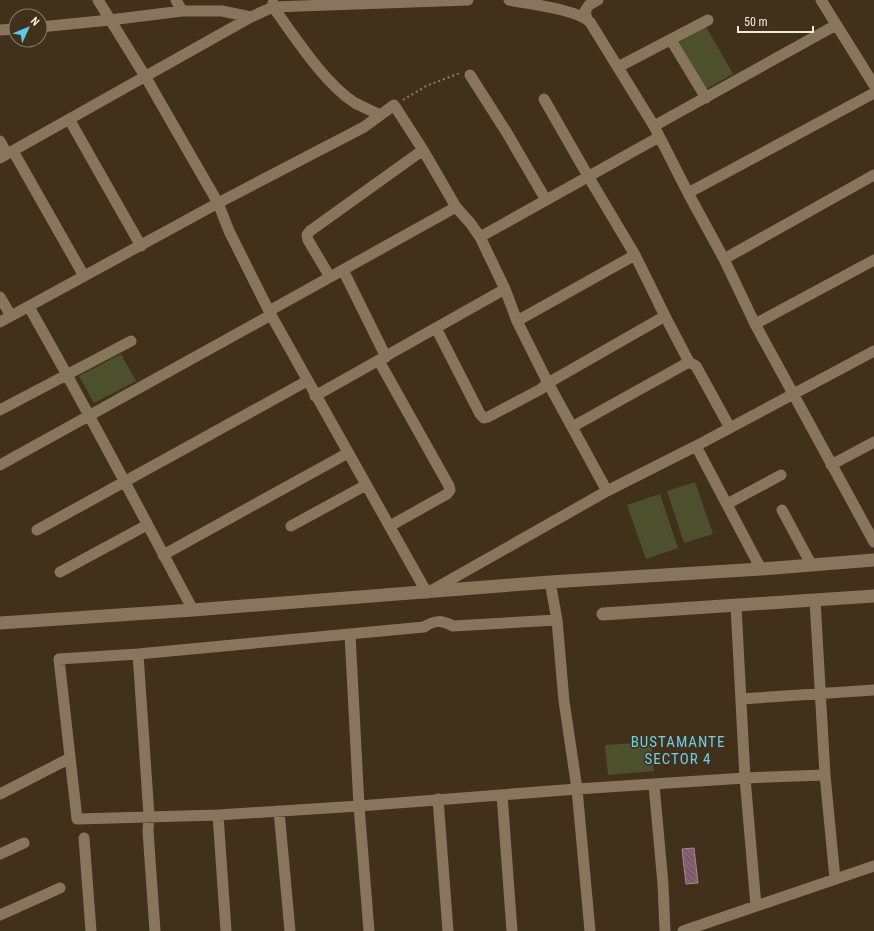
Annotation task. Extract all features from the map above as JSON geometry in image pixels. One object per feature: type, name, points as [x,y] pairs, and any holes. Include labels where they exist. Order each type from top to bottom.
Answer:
[{"type":"street","points":[[98,0],[145,76],[218,203],[229,231],[270,313],[427,592]]},
{"type":"street","points":[[176,0],[182,11]]},
{"type":"street","points":[[7,155],[273,4],[468,0]]},
{"type":"street","points":[[509,0],[560,5],[590,22],[654,126],[793,395],[831,465],[871,527],[874,542]]},
{"type":"street","points":[[587,19],[585,11],[589,5],[598,0]]},
{"type":"street","points":[[821,0],[836,25],[870,68],[874,85]]},
{"type":"street","points":[[273,4],[322,72],[337,88],[354,102],[380,115]]},
{"type":"street","points":[[48,26],[182,11],[222,11],[251,17]]},
{"type":"street","points":[[618,67],[708,20]]},
{"type":"street","points":[[654,126],[836,25]]},
{"type":"street","points":[[671,40],[706,98]]},
{"type":"street","points":[[470,75],[546,200]]},
{"type":"street","points":[[688,193],[874,93]]},
{"type":"street","points":[[544,99],[635,255],[689,362],[696,366],[730,428]]},
{"type":"street","points":[[0,322],[218,203],[364,126],[394,105],[423,150],[456,207],[480,237],[505,289],[517,321],[607,491]]},
{"type":"street","points":[[69,119],[141,246]]},
{"type":"street","points":[[480,237],[659,137]]},
{"type":"street","points":[[0,142],[84,276]]},
{"type":"street","points":[[330,277],[308,240],[307,235],[310,231],[423,150]]},
{"type":"street","points":[[724,259],[874,175]]},
{"type":"street","points":[[0,465],[456,207]]},
{"type":"street","points":[[517,321],[635,255]]},
{"type":"street","points":[[755,324],[874,260]]},
{"type":"street","points":[[343,270],[382,359],[450,490],[447,494],[390,526]]},
{"type":"street","points":[[316,396],[505,289]]},
{"type":"street","points":[[0,297],[10,316]]},
{"type":"street","points":[[29,307],[67,374],[123,481],[194,610]]},
{"type":"street","points":[[436,328],[480,414],[484,418],[541,389],[548,382],[665,316]]},
{"type":"street","points":[[0,410],[131,341]]},
{"type":"street","points":[[427,592],[607,491],[793,395],[874,350]]},
{"type":"street","points":[[572,427],[689,362]]},
{"type":"street","points":[[37,530],[123,481],[307,381]]},
{"type":"street","points":[[831,465],[874,442]]},
{"type":"street","points":[[696,446],[761,568]]},
{"type":"street","points":[[163,555],[348,453]]},
{"type":"street","points":[[727,504],[781,475]]},
{"type":"street","points":[[291,526],[366,485]]},
{"type":"street","points":[[782,510],[811,564]]},
{"type":"street","points":[[60,572],[147,525]]},
{"type":"street","points":[[0,622],[194,610],[550,582],[874,560]]},
{"type":"street","points":[[550,582],[557,620],[564,701],[577,789],[590,931]]},
{"type":"street","points":[[603,614],[874,596]]},
{"type":"street","points":[[814,600],[825,775],[835,880]]},
{"type":"street","points":[[736,606],[745,778],[756,906]]},
{"type":"street","points":[[557,620],[453,626],[446,622],[438,621],[424,627],[59,660],[77,819],[218,815],[359,806],[577,789],[745,778],[825,775]]},
{"type":"street","points":[[350,634],[359,806],[369,931]]},
{"type":"street","points":[[138,654],[155,931]]},
{"type":"street","points":[[741,699],[874,690]]},
{"type":"street","points":[[0,794],[70,758]]},
{"type":"street","points":[[654,785],[663,884],[665,931]]},
{"type":"street","points":[[502,795],[512,931]]},
{"type":"street","points":[[438,799],[448,931]]},
{"type":"street","points":[[279,811],[290,931]]},
{"type":"street","points":[[218,815],[226,931]]},
{"type":"street","points":[[84,838],[91,931]]},
{"type":"street","points":[[0,854],[24,843]]},
{"type":"street","points":[[683,931],[874,866]]},
{"type":"street","points":[[0,915],[60,888]]},
{"type":"path","points":[[394,105],[433,83],[463,72],[470,75]]},
{"type":"green space","points":[[706,27],[733,74],[706,89],[679,42]]},
{"type":"green space","points":[[121,354],[136,381],[94,403],[79,376]]},
{"type":"green space","points":[[695,482],[713,534],[684,543],[667,491]]},
{"type":"green space","points":[[660,494],[678,548],[646,559],[627,505]]},
{"type":"green space","points":[[651,742],[654,771],[608,775],[605,745]]},
{"type":"building","points":[[694,848],[698,883],[686,884],[682,849]]},
{"type":"district","name":"BUSTAMANTE SECTOR 4","points":[[678,750]]}]
